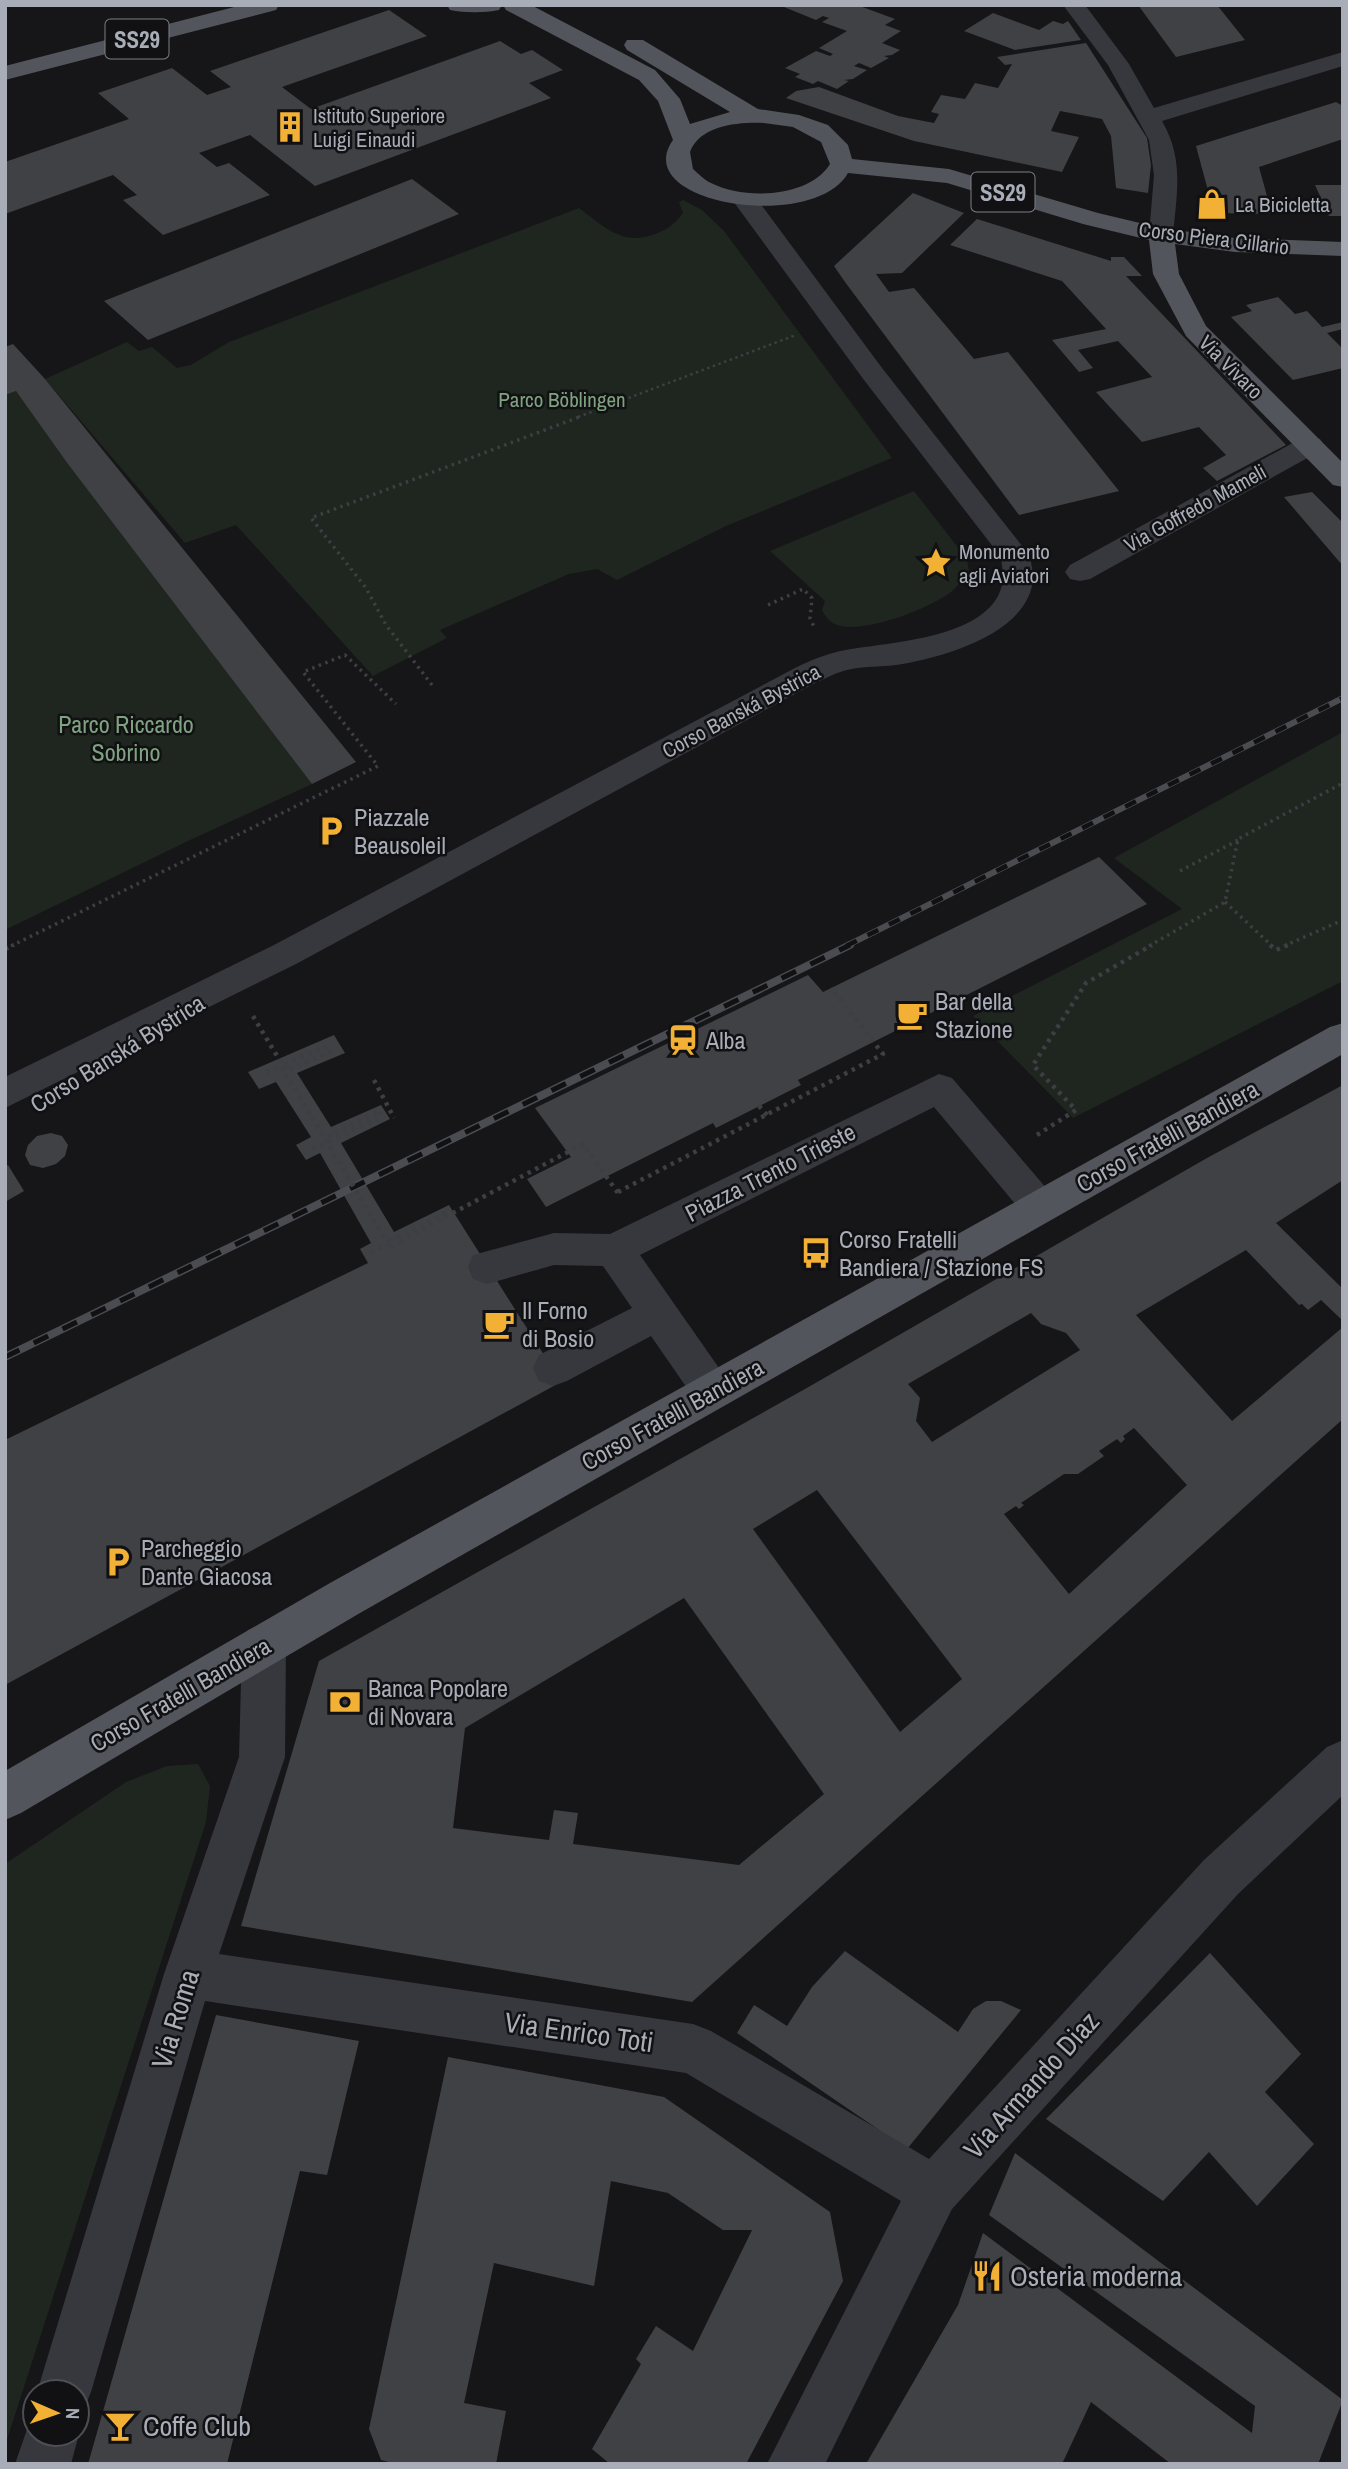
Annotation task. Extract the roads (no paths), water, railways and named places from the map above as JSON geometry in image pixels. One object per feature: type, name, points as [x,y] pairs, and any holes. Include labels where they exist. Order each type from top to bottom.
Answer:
[{"type":"main road","name":"SS29","points":[[5,73],[268,5]]},
{"type":"main road","points":[[458,5],[491,5]]},
{"type":"main road","points":[[514,5],[647,75],[669,99],[684,140]]},
{"type":"main road","points":[[607,29],[753,116]]},
{"type":"main road","points":[[753,116],[799,122],[818,130],[841,152],[842,164],[834,178],[819,189],[785,199],[745,200],[701,188],[686,177],[678,165],[677,152],[684,140],[712,123],[753,116]]},
{"type":"main road","name":"Corso Piera Cillario","points":[[842,164],[949,176],[1092,219],[1161,235],[1235,245],[1343,249]]},
{"type":"main road","name":"Via Vivaro","points":[[1161,235],[1166,274],[1195,330],[1343,479]]},
{"type":"main road","name":"Corso Fratelli Bandiera","points":[[5,1797],[264,1645],[1343,1037]]},
{"type":"street","name":"Via Vivaro","points":[[1074,5],[1118,64],[1161,140],[1166,175],[1161,235]]},
{"type":"street","points":[[1149,117],[1343,59]]},
{"type":"street","name":"Corso Banská Bystrica","points":[[5,1094],[228,983],[793,681],[828,665],[848,660],[899,654],[950,642],[974,630],[1008,606],[1015,595],[1020,572],[1015,556],[873,374],[745,200]]},
{"type":"street","name":"Via Goffredo Mameli","points":[[1080,572],[1310,445]]},
{"type":"street","name":"Corso Banská Bystrica","points":[[5,1122],[53,1096],[228,983]]},
{"type":"street","name":"Piazza Trento Trieste","points":[[614,1250],[939,1088],[1040,1207]]},
{"type":"street","points":[[487,1267],[554,1249],[614,1250],[712,1391]]},
{"type":"street","points":[[553,1368],[657,1314]]},
{"type":"street","name":"Via Roma","points":[[68,2378],[188,1974],[262,1757],[264,1645]]},
{"type":"street","name":"Via Armando Diaz","points":[[795,2464],[934,2191],[1221,1877],[1343,1763]]},
{"type":"street","name":"Via Enrico Toti","points":[[188,1974],[693,2049],[934,2191]]},
{"type":"railway","points":[[846,946],[1343,698]]},
{"type":"railway","points":[[5,1357],[850,945]]},
{"type":"place","name":"Istituto Superiore Luigi Einaudi","points":[[290,127]]},
{"type":"place","name":"La Bicicletta","points":[[1212,204]]},
{"type":"place","name":"Monumento agli Aviatori","points":[[936,563]]},
{"type":"place","name":"Piazzale Beausoleil","points":[[331,831]]},
{"type":"place","name":"Bar della Stazione","points":[[912,1015]]},
{"type":"place","name":"Alba","points":[[683,1040]]},
{"type":"place","name":"Corso Fratelli Bandiera / Stazione FS","points":[[816,1253]]},
{"type":"place","name":"Il Forno di Bosio","points":[[499,1324]]},
{"type":"place","name":"Parcheggio Dante Giacosa","points":[[118,1562]]},
{"type":"place","name":"Banca Popolare di Novara","points":[[345,1702]]},
{"type":"place","name":"Osteria moderna","points":[[987,2276]]},
{"type":"place","name":"Coffe Club","points":[[120,2426]]},
{"type":"park label","name":"Parco Böblingen","points":[[562,399]]},
{"type":"park label","name":"Parco Riccardo Sobrino","points":[[126,738]]}]
